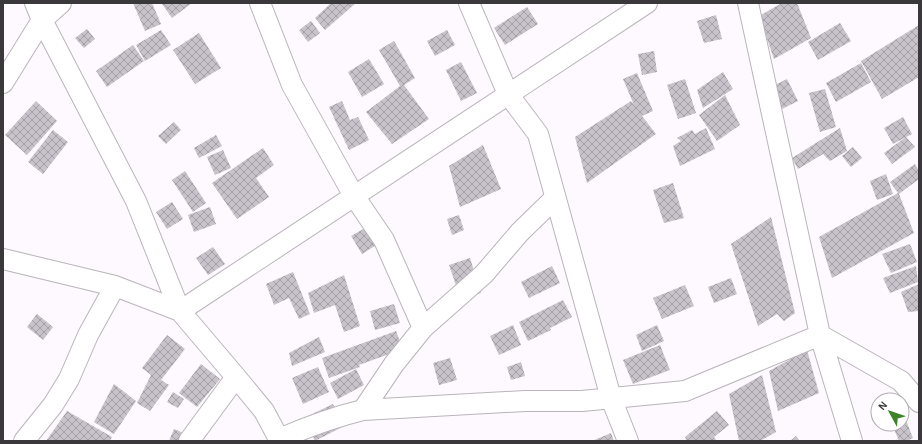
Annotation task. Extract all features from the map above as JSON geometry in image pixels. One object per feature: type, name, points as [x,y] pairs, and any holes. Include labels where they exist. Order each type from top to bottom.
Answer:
[{"type":"street","points":[[3,83],[39,11],[61,3]]},
{"type":"street","points":[[260,3],[292,85],[354,196],[384,240],[423,328]]},
{"type":"street","points":[[469,3],[508,94],[538,134],[611,398],[628,441]]},
{"type":"street","points":[[180,310],[647,3]]},
{"type":"street","points":[[748,3],[820,335],[852,441]]},
{"type":"street","points":[[39,11],[136,201],[180,310],[264,411],[280,440],[320,422],[363,410],[525,401],[582,401],[685,391],[820,335]]},
{"type":"street","points":[[363,410],[394,364],[423,328],[484,274],[520,232],[555,198]]},
{"type":"street","points":[[3,259],[114,286],[180,310]]},
{"type":"street","points":[[24,441],[53,405],[69,379],[88,335],[114,286]]},
{"type":"street","points":[[820,335],[900,381],[919,402]]},
{"type":"street","points":[[189,441],[236,376]]},
{"type":"building","points":[[133,3],[152,3],[161,24],[145,31]]},
{"type":"building","points":[[192,3],[172,18],[162,4]]},
{"type":"building","points":[[331,3],[356,3],[325,30],[315,18]]},
{"type":"building","points":[[782,3],[797,3],[811,38],[774,59],[759,16]]},
{"type":"building","points":[[527,7],[538,24],[505,45],[494,28]]},
{"type":"building","points":[[716,15],[722,39],[704,43],[697,21]]},
{"type":"building","points":[[311,21],[320,33],[308,42],[299,30]]},
{"type":"building","points":[[840,23],[851,41],[818,60],[808,42]]},
{"type":"building","points":[[919,25],[919,77],[882,99],[861,61]]},
{"type":"building","points":[[87,29],[95,39],[84,48],[75,38]]},
{"type":"building","points":[[161,30],[171,45],[145,61],[136,45]]},
{"type":"building","points":[[447,30],[455,45],[435,56],[427,41]]},
{"type":"building","points":[[199,33],[221,68],[195,84],[173,50]]},
{"type":"building","points":[[394,41],[415,78],[404,85],[429,119],[392,144],[366,112],[400,86],[379,50]]},
{"type":"building","points":[[133,45],[144,61],[107,87],[96,71]]},
{"type":"building","points":[[654,51],[657,72],[642,75],[638,54]]},
{"type":"building","points":[[369,59],[384,84],[362,97],[348,72]]},
{"type":"building","points":[[461,62],[477,93],[461,101],[446,70]]},
{"type":"building","points":[[861,63],[871,82],[836,102],[826,83]]},
{"type":"building","points":[[723,72],[733,89],[703,108],[697,90]]},
{"type":"building","points":[[637,73],[653,111],[642,116],[656,134],[587,183],[575,137],[631,101],[634,105],[623,79]]},
{"type":"building","points":[[685,79],[696,113],[678,119],[667,85]]},
{"type":"building","points":[[787,79],[798,101],[782,109],[771,87]]},
{"type":"building","points":[[825,89],[836,127],[820,132],[809,93]]},
{"type":"building","points":[[725,95],[740,125],[717,141],[699,115]]},
{"type":"building","points":[[36,101],[57,121],[27,155],[5,135]]},
{"type":"building","points":[[342,101],[350,120],[358,117],[369,140],[349,150],[329,107]]},
{"type":"building","points":[[903,117],[912,134],[893,144],[884,128]]},
{"type":"building","points":[[174,122],[181,130],[166,144],[158,136]]},
{"type":"building","points":[[706,128],[715,149],[680,166],[673,146],[681,141],[677,138],[692,130],[695,134]]},
{"type":"building","points":[[840,128],[847,151],[830,161],[823,154],[798,169],[792,158]]},
{"type":"building","points":[[53,130],[68,142],[43,174],[28,162]]},
{"type":"building","points":[[216,135],[222,146],[199,158],[194,148]]},
{"type":"building","points":[[906,137],[915,147],[892,164],[884,153]]},
{"type":"building","points":[[483,145],[501,189],[460,207],[449,166]]},
{"type":"building","points":[[853,147],[862,158],[851,167],[842,156]]},
{"type":"building","points":[[263,148],[274,165],[256,178],[269,197],[237,219],[212,183]]},
{"type":"building","points":[[223,150],[231,168],[215,175],[207,157]]},
{"type":"building","points":[[915,164],[919,171],[919,179],[899,194],[914,233],[832,278],[819,237],[898,193],[890,182]]},
{"type":"building","points":[[185,171],[206,203],[193,212],[172,180]]},
{"type":"building","points":[[886,174],[893,194],[877,200],[870,181]]},
{"type":"building","points":[[673,183],[684,218],[664,223],[653,190]]},
{"type":"building","points":[[172,202],[183,219],[167,229],[156,212]]},
{"type":"building","points":[[210,207],[216,224],[194,232],[188,215]]},
{"type":"building","points":[[459,215],[464,230],[452,235],[447,219]]},
{"type":"building","points":[[771,217],[795,313],[784,321],[777,314],[758,326],[731,244]]},
{"type":"building","points":[[367,227],[378,244],[362,254],[351,236]]},
{"type":"building","points":[[910,244],[917,262],[891,273],[882,254]]},
{"type":"building","points":[[213,247],[225,264],[208,275],[196,258]]},
{"type":"building","points":[[470,258],[481,293],[461,300],[449,265]]},
{"type":"building","points":[[552,266],[560,283],[529,298],[521,282]]},
{"type":"building","points":[[916,266],[918,282],[890,293],[883,278]]},
{"type":"building","points":[[293,272],[310,314],[299,319],[289,298],[274,305],[266,284]]},
{"type":"building","points":[[344,275],[360,326],[344,332],[335,305],[314,313],[308,293]]},
{"type":"building","points":[[731,278],[737,294],[714,303],[708,287]]},
{"type":"building","points":[[919,284],[919,311],[908,312],[901,292]]},
{"type":"building","points":[[685,285],[694,306],[662,319],[653,298]]},
{"type":"building","points":[[563,300],[572,317],[550,328],[551,330],[528,341],[519,322]]},
{"type":"building","points":[[394,304],[400,323],[375,330],[370,311]]},
{"type":"building","points":[[37,314],[53,327],[43,340],[27,327]]},
{"type":"building","points":[[513,325],[521,345],[499,355],[490,336]]},
{"type":"building","points":[[657,325],[664,341],[642,351],[636,335]]},
{"type":"building","points":[[396,331],[403,349],[329,378],[322,358]]},
{"type":"building","points":[[167,335],[185,349],[161,380],[169,385],[150,411],[137,403],[151,375],[142,368]]},
{"type":"building","points":[[319,337],[325,352],[292,366],[289,353]]},
{"type":"building","points":[[660,345],[670,370],[633,384],[623,360]]},
{"type":"building","points":[[807,350],[819,393],[778,411],[769,371]]},
{"type":"building","points":[[450,358],[457,380],[439,385],[433,363]]},
{"type":"building","points":[[521,362],[525,376],[511,380],[507,367]]},
{"type":"building","points":[[201,364],[220,379],[197,407],[179,393]]},
{"type":"building","points":[[318,367],[329,392],[303,404],[292,378]]},
{"type":"building","points":[[356,369],[364,385],[338,399],[330,383]]},
{"type":"building","points":[[762,375],[776,432],[760,441],[739,441],[729,394]]},
{"type":"building","points":[[114,384],[136,401],[114,434],[94,422]]},
{"type":"building","points":[[173,392],[184,399],[178,408],[167,402]]},
{"type":"building","points":[[333,404],[344,426],[315,441],[304,418]]},
{"type":"building","points":[[67,411],[112,437],[110,441],[46,441]]},
{"type":"building","points":[[717,411],[729,425],[714,437],[717,441],[687,441],[685,437]]},
{"type":"building","points":[[174,429],[186,434],[183,441],[169,441]]},
{"type":"building","points":[[910,430],[913,438],[907,441],[899,441],[895,432],[910,432]]},
{"type":"building","points":[[611,433],[614,441],[592,441]]},
{"type":"building","points":[[796,436],[800,441],[790,441]]}]
